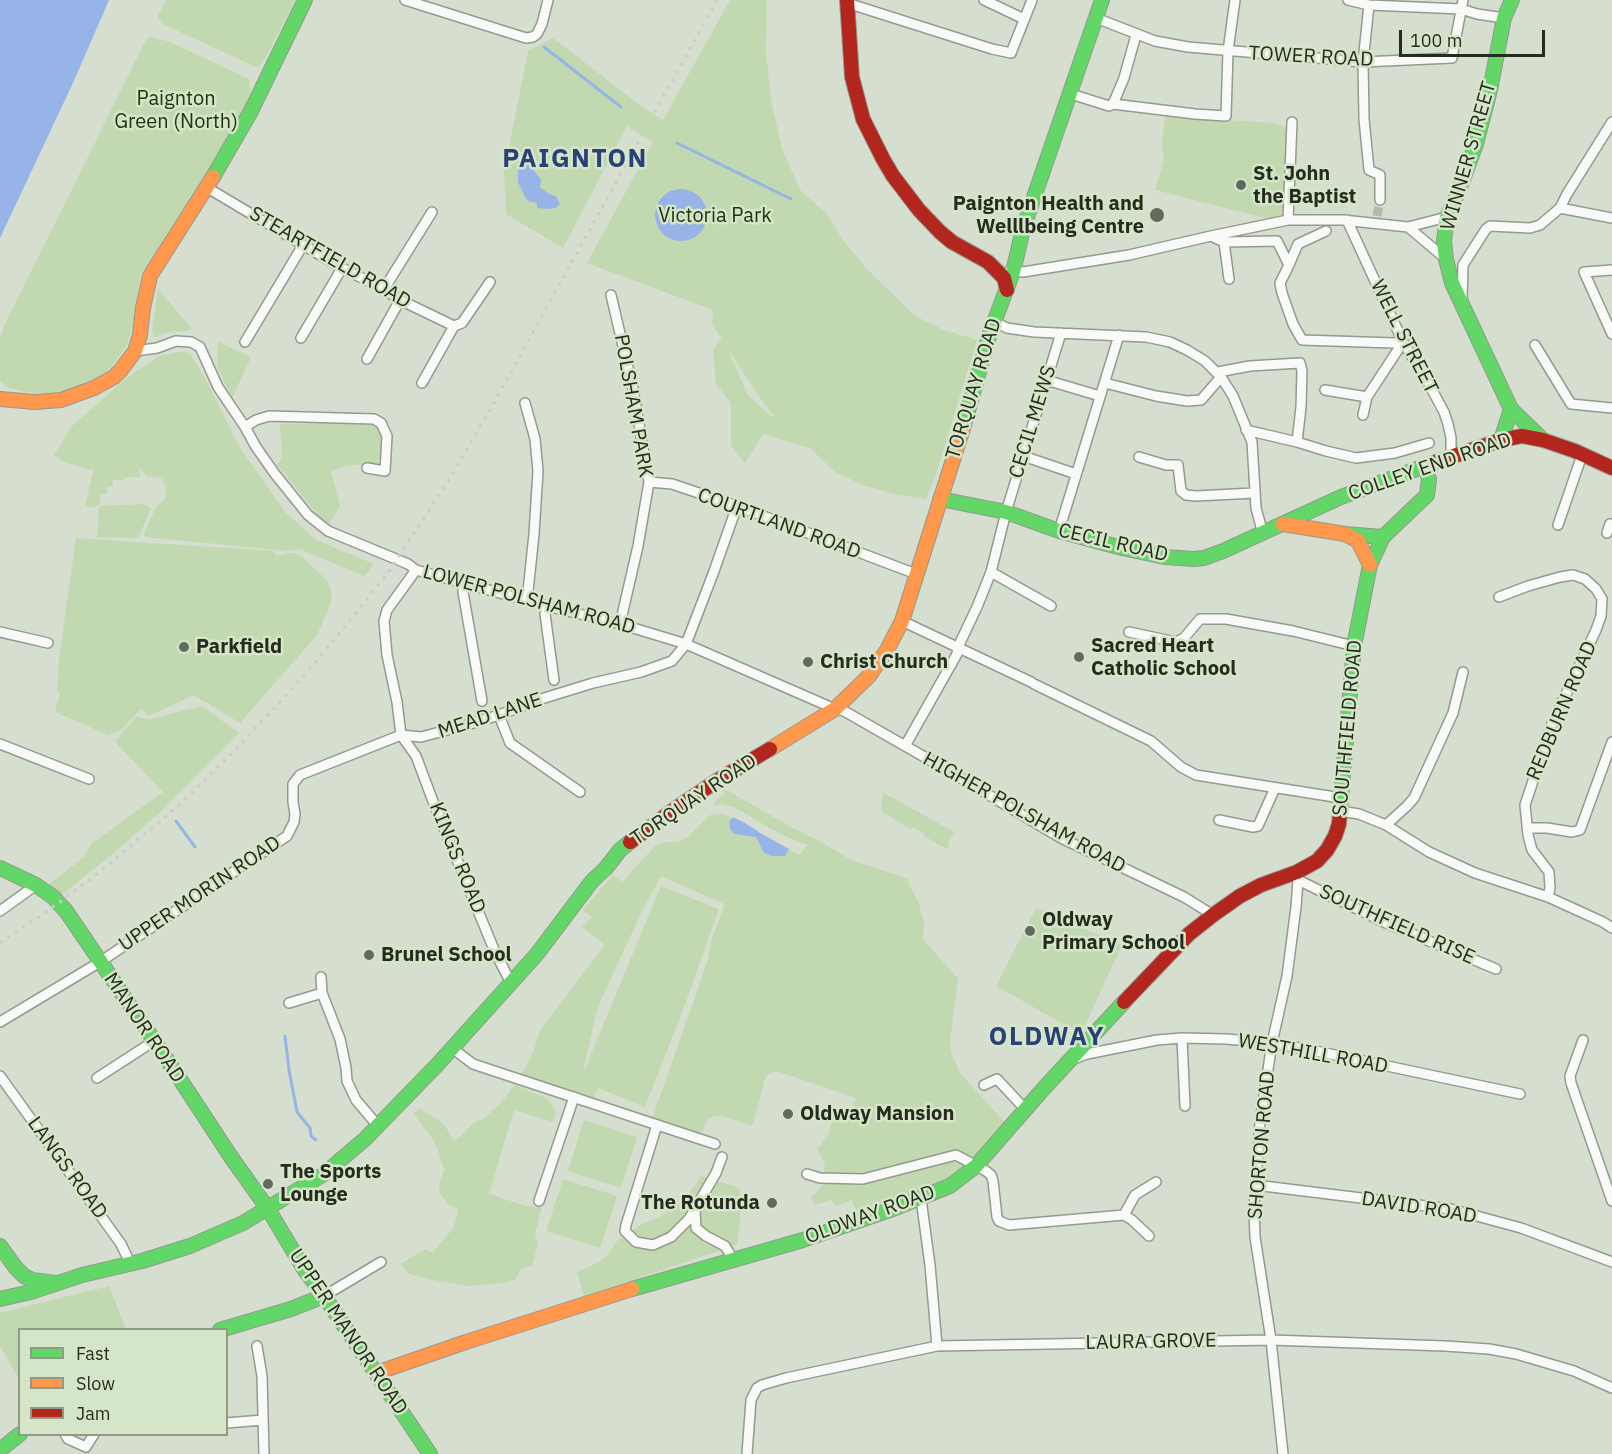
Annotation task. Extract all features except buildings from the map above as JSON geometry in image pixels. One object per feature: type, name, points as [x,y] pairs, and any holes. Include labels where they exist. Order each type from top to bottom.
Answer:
[{"type":"main road","points":[[0,399],[35,402],[75,396],[114,377],[121,370],[135,351],[140,335],[150,276],[250,113],[305,0]]},
{"type":"main road","name":"TORQUAY ROAD","points":[[1,1298],[31,1292],[82,1275],[190,1246],[268,1209],[324,1174],[353,1151],[452,1048],[552,936],[592,881],[620,850],[718,780],[835,709],[857,689],[879,663],[902,621],[912,573],[940,499],[994,322],[1013,272],[1019,243],[1102,0]]},
{"type":"main road","name":"WINNER STREET","points":[[1512,0],[1504,18],[1490,90],[1476,144],[1447,217],[1444,241],[1452,283],[1486,360],[1511,409],[1543,440]]},
{"type":"main road","points":[[847,2],[852,77],[863,119],[883,159],[919,210],[952,242],[988,262],[1004,278],[1007,290]]},
{"type":"main road","points":[[988,262],[1008,257],[1019,243]]},
{"type":"main road","points":[[1501,440],[1511,409]]},
{"type":"main road","name":"COLLEY END ROAD","points":[[1283,524],[1420,456],[1451,456],[1501,440],[1522,436],[1543,440],[1612,468]]},
{"type":"main road","name":"SOUTHFIELD ROAD","points":[[1261,885],[1298,876],[1317,861],[1335,836],[1341,804],[1354,646],[1370,565],[1383,537],[1427,495],[1429,478],[1420,456]]},
{"type":"main road","name":"CECIL ROAD","points":[[940,499],[1006,512],[1059,531],[1122,549],[1194,559],[1214,555],[1283,524]]},
{"type":"main road","points":[[1283,524],[1309,530],[1383,537]]},
{"type":"main road","points":[[1345,534],[1358,541],[1370,565]]},
{"type":"main road","name":"MANOR ROAD","points":[[0,868],[36,885],[53,897],[66,911],[268,1209]]},
{"type":"main road","name":"OLDWAY ROAD","points":[[376,1373],[465,1342],[639,1287],[803,1240],[921,1199],[950,1186],[976,1166],[1025,1109],[1189,934],[1240,896],[1261,885]]},
{"type":"main road","name":"UPPER MANOR ROAD","points":[[268,1209],[304,1269],[430,1454]]},
{"type":"main road","points":[[0,1246],[24,1276],[32,1280],[58,1283]]},
{"type":"main road","points":[[1,1298],[11,1291],[16,1279],[16,1268]]},
{"type":"main road","points":[[224,1328],[291,1310],[324,1296]]},
{"type":"main road","points":[[0,1450],[18,1436]]},
{"type":"street","points":[[405,0],[526,38],[537,34],[548,0]]},
{"type":"street","points":[[984,0],[1024,19]]},
{"type":"street","points":[[847,2],[992,49],[1011,53],[1032,0]]},
{"type":"street","points":[[1071,94],[1109,106],[1113,104],[1226,116],[1228,51],[1235,0]]},
{"type":"street","points":[[1347,0],[1369,5],[1410,3],[1462,5],[1504,18]]},
{"type":"street","points":[[1369,5],[1363,62],[1364,119],[1369,170],[1380,175],[1380,200]]},
{"type":"street","name":"TOWER ROAD","points":[[1096,18],[1136,35],[1166,43],[1228,51],[1363,62],[1452,58],[1462,5]]},
{"type":"street","points":[[1113,104],[1124,78],[1136,35]]},
{"type":"street","points":[[1288,220],[1292,122]]},
{"type":"street","points":[[1462,302],[1463,265],[1486,229],[1490,226],[1530,228],[1540,225],[1560,208],[1612,122]]},
{"type":"street","name":"STEARTFIELD ROAD","points":[[206,187],[342,268],[454,326]]},
{"type":"street","points":[[1560,208],[1612,218]]},
{"type":"street","points":[[384,289],[432,212]]},
{"type":"street","points":[[988,262],[1013,272],[1037,270],[1129,255],[1288,220],[1376,220],[1408,227],[1447,217]]},
{"type":"street","name":"WELL STREET","points":[[1347,220],[1403,342],[1444,412],[1451,438],[1451,456]]},
{"type":"street","points":[[1408,227],[1446,259]]},
{"type":"street","points":[[1326,231],[1298,244],[1280,283],[1293,324],[1302,340],[1403,342]]},
{"type":"street","points":[[1211,236],[1224,242],[1277,241],[1289,265]]},
{"type":"street","points":[[1224,242],[1228,279]]},
{"type":"street","points":[[244,342],[303,245]]},
{"type":"street","points":[[301,338],[342,268]]},
{"type":"street","points":[[1612,270],[1584,272],[1612,334]]},
{"type":"street","points":[[423,383],[454,326],[462,323],[490,282]]},
{"type":"street","name":"POLSHAM PARK","points":[[611,295],[633,389],[649,482],[638,546],[620,624]]},
{"type":"street","points":[[367,359],[400,300]]},
{"type":"street","points":[[994,322],[1007,328],[1034,332],[1146,337],[1170,342],[1205,361],[1220,374],[1233,396],[1252,442],[1254,493],[1263,534]]},
{"type":"street","name":"CECIL MEWS","points":[[905,746],[957,654],[991,572],[1006,512],[1061,333]]},
{"type":"street","points":[[1059,531],[1119,335]]},
{"type":"street","name":"LOWER POLSHAM ROAD","points":[[135,351],[157,348],[176,341],[191,342],[200,347],[219,387],[274,474],[308,515],[328,531],[412,567],[464,584],[620,624],[686,644],[835,709]]},
{"type":"street","points":[[1363,415],[1367,397],[1403,342]]},
{"type":"street","points":[[1535,345],[1571,404],[1612,408]]},
{"type":"street","points":[[1104,383],[1156,396],[1186,401],[1201,400],[1220,374],[1250,366],[1300,363],[1302,371],[1301,407],[1297,442]]},
{"type":"street","points":[[1046,380],[1100,396]]},
{"type":"street","points":[[1325,390],[1367,397]]},
{"type":"street","points":[[525,403],[535,439],[538,471],[527,601]]},
{"type":"street","points":[[245,427],[269,416],[374,419],[381,423],[387,436],[390,472],[367,468]]},
{"type":"street","points":[[1246,430],[1356,458],[1395,453],[1420,456],[1429,443]]},
{"type":"street","points":[[1558,525],[1582,455]]},
{"type":"street","points":[[1023,456],[1076,474]]},
{"type":"street","points":[[1139,457],[1166,465],[1178,465],[1180,491],[1186,495],[1254,493]]},
{"type":"street","name":"COURTLAND ROAD","points":[[649,482],[672,484],[736,506],[912,573]]},
{"type":"street","points":[[686,644],[714,574],[736,506]]},
{"type":"street","points":[[402,735],[387,655],[384,621],[387,610],[412,567]]},
{"type":"street","points":[[991,572],[1051,606]]},
{"type":"street","name":"REDBURN ROAD","points":[[1499,597],[1528,586],[1573,575],[1585,579],[1596,589],[1602,599],[1601,616],[1596,630],[1552,724],[1525,805],[1532,850],[1549,872],[1548,897]]},
{"type":"street","points":[[464,584],[463,592],[482,701]]},
{"type":"street","points":[[547,606],[545,614],[554,680]]},
{"type":"street","points":[[1129,632],[1176,642],[1184,638],[1200,619],[1226,619],[1293,631],[1354,646]]},
{"type":"street","points":[[902,621],[1151,741],[1188,771],[1204,777],[1275,788],[1341,804],[1386,825],[1429,852],[1476,873],[1548,897],[1612,927]]},
{"type":"street","points":[[0,632],[48,643]]},
{"type":"street","name":"MEAD LANE","points":[[293,784],[300,775],[402,735],[421,737],[500,715],[593,683],[641,672],[672,661],[686,644]]},
{"type":"street","points":[[1386,825],[1414,798],[1453,713],[1463,672]]},
{"type":"street","name":"HIGHER POLSHAM ROAD","points":[[835,709],[844,711],[1061,838],[1184,897],[1213,915]]},
{"type":"street","points":[[500,715],[510,743],[580,792]]},
{"type":"street","name":"KINGS ROAD","points":[[402,735],[416,756],[495,952],[511,983]]},
{"type":"street","points":[[1527,828],[1572,832],[1580,830],[1612,742]]},
{"type":"street","points":[[0,744],[89,779]]},
{"type":"street","name":"UPPER MORIN ROAD","points":[[0,1022],[100,962],[286,836],[294,822],[293,784]]},
{"type":"street","points":[[1219,820],[1252,827],[1258,826],[1275,788]]},
{"type":"street","name":"SOUTHFIELD RISE","points":[[1298,876],[1386,923],[1496,969]]},
{"type":"street","name":"SHORTON ROAD","points":[[1283,1454],[1271,1340],[1255,1237],[1255,1185],[1260,1122],[1272,1043],[1287,976],[1298,876]]},
{"type":"street","points":[[0,911],[36,885]]},
{"type":"street","points":[[321,977],[322,993],[340,1039],[347,1082],[356,1100],[378,1126]]},
{"type":"street","points":[[289,1004],[322,993]]},
{"type":"street","points":[[1182,1038],[1185,1106]]},
{"type":"street","name":"WESTHILL ROAD","points":[[1071,1060],[1087,1054],[1157,1040],[1226,1039],[1272,1043],[1520,1095]]},
{"type":"street","points":[[1583,1040],[1570,1076],[1571,1083],[1612,1201]]},
{"type":"street","points":[[97,1078],[154,1041]]},
{"type":"street","points":[[452,1048],[473,1064],[715,1144]]},
{"type":"street","name":"LANGS ROAD","points":[[0,1076],[121,1244],[130,1263]]},
{"type":"street","points":[[984,1085],[997,1079],[1025,1109]]},
{"type":"street","points":[[539,1201],[574,1097]]},
{"type":"street","points":[[657,1125],[625,1231],[636,1242],[653,1245],[670,1237],[689,1219],[716,1173],[722,1157]]},
{"type":"street","points":[[807,1174],[820,1178],[862,1179],[956,1155],[991,1175],[997,1217],[1004,1224],[1016,1225],[1124,1215],[1149,1236]]},
{"type":"street","points":[[1124,1215],[1136,1195],[1156,1182]]},
{"type":"street","name":"DAVID ROAD","points":[[1255,1185],[1451,1209],[1521,1228],[1612,1262]]},
{"type":"street","points":[[921,1199],[930,1265],[937,1346]]},
{"type":"street","points":[[695,1210],[696,1228],[725,1246],[733,1259]]},
{"type":"street","points":[[324,1296],[381,1262]]},
{"type":"street","name":"LAURA GROVE","points":[[747,1454],[751,1400],[757,1388],[762,1385],[937,1346],[1271,1340],[1445,1346],[1489,1349],[1544,1362],[1574,1371],[1612,1388]]},
{"type":"street","points":[[257,1346],[262,1376],[264,1454]]},
{"type":"street","points":[[228,1423],[263,1420]]},
{"type":"street","points":[[66,1436],[85,1450],[93,1436]]},
{"type":"green space","points":[[166,0],[295,0],[262,64],[256,67],[165,25],[158,16]]},
{"type":"green space","name":"Victoria Park","points":[[730,0],[767,0],[766,51],[771,100],[782,149],[800,190],[827,214],[843,240],[867,269],[915,316],[944,330],[977,340],[937,471],[926,499],[893,494],[863,485],[835,472],[810,448],[763,434],[745,463],[731,446],[731,403],[716,384],[713,349],[722,339],[712,324],[713,310],[587,263],[653,142],[627,126],[563,248],[506,214],[504,172],[528,51],[553,38],[663,120]],"holes":[[[727,348],[774,415],[771,417],[748,395]]]},
{"type":"green space","name":"Paignton Green (North)","points":[[149,36],[170,42],[249,79],[250,90],[246,105],[206,178],[150,265],[141,273],[133,325],[126,347],[114,364],[94,380],[63,392],[26,392],[9,388],[0,381],[0,337]]},
{"type":"green space","points":[[1166,113],[1273,123],[1284,127],[1288,131],[1284,213],[1280,219],[1277,221],[1155,190],[1164,160],[1162,139]]},
{"type":"green space","points":[[158,289],[192,329],[174,331],[154,338],[152,331]]},
{"type":"green space","points":[[218,342],[251,357],[232,398],[217,367]]},
{"type":"green space","points":[[178,352],[191,355],[240,448],[286,513],[316,540],[374,564],[364,576],[300,549],[287,551],[145,537],[144,533],[156,507],[165,499],[166,487],[161,478],[147,476],[140,468],[140,477],[113,480],[113,487],[107,487],[107,494],[100,495],[100,504],[94,508],[85,506],[94,467],[91,470],[64,462],[54,455],[72,426],[128,377],[159,356]]},
{"type":"green space","points":[[360,423],[375,426],[380,431],[383,436],[382,456],[378,463],[373,465],[348,465],[331,471],[340,506],[327,527],[277,464],[282,458],[280,424]]},
{"type":"green space","points":[[144,504],[151,509],[138,538],[97,537],[99,506]]},
{"type":"green space","name":"Parkfield","points":[[76,538],[273,551],[277,556],[294,553],[301,556],[328,581],[332,595],[331,603],[317,635],[240,723],[194,695],[149,716],[141,709],[120,731],[108,735],[55,712],[60,693],[57,688],[59,659]]},
{"type":"green space","points":[[202,706],[239,733],[159,813],[60,896],[49,884],[84,857],[91,844],[163,792],[117,744],[116,740],[136,717],[150,719]]},
{"type":"green space","points":[[725,789],[851,860],[909,879],[908,883],[918,901],[924,923],[923,939],[958,979],[950,1041],[951,1052],[960,1073],[1008,1126],[949,1185],[858,1217],[852,1200],[835,1206],[832,1200],[814,1205],[811,1197],[823,1186],[827,1173],[824,1172],[825,1164],[817,1149],[828,1136],[833,1116],[838,1112],[854,1116],[856,1098],[776,1071],[768,1074],[763,1083],[752,1126],[719,1115],[708,1119],[701,1134],[652,1119],[708,960],[712,938],[724,904],[661,876],[642,911],[601,1000],[582,1076],[661,886],[719,909],[645,1107],[598,1088],[593,1101],[520,1077],[533,1053],[540,1030],[605,945],[582,927],[592,917],[583,910],[613,875],[622,882],[656,845],[677,842],[688,837],[710,815],[724,814],[799,855],[808,845],[782,835],[734,807],[720,804],[713,806],[717,799],[725,794],[723,791]]},
{"type":"green space","points":[[884,793],[954,832],[947,849],[913,827],[910,829],[881,811]]},
{"type":"green space","points":[[1036,908],[1122,945],[1081,1034],[996,986]]},
{"type":"green space","points":[[515,1085],[548,1099],[556,1112],[553,1122],[514,1110],[489,1194],[526,1206],[542,1207],[535,1234],[538,1244],[532,1266],[521,1269],[515,1280],[467,1286],[409,1274],[400,1264],[426,1249],[432,1253],[451,1231],[458,1209],[448,1204],[440,1194],[439,1183],[444,1170],[439,1153],[434,1141],[414,1114],[419,1108],[440,1121],[454,1142],[476,1121],[483,1119],[500,1104]]},
{"type":"green space","points":[[584,1120],[637,1137],[621,1188],[568,1171]]},
{"type":"green space","points":[[701,1176],[740,1188],[737,1245],[584,1296],[577,1272],[606,1257],[618,1240],[642,1224],[660,1217],[685,1199]]},
{"type":"green space","points":[[563,1179],[617,1196],[600,1248],[546,1231]]},
{"type":"green space","points":[[109,1286],[126,1328],[18,1328],[18,1377],[0,1346],[0,1313]]},
{"type":"water","points":[[0,0],[109,0],[73,83],[0,238]]},
{"type":"water","points":[[518,161],[526,162],[541,180],[540,187],[556,196],[560,204],[556,208],[537,208],[535,202],[526,199],[518,182]]},
{"type":"water","points":[[676,189],[686,189],[695,193],[703,201],[707,215],[703,229],[695,237],[686,241],[676,241],[667,237],[659,229],[655,220],[655,210],[659,201],[667,193]]},
{"type":"water","points":[[733,817],[789,849],[785,856],[772,856],[764,853],[756,837],[734,834],[729,822]]},
{"type":"waterway","points":[[544,47],[621,107]]},
{"type":"waterway","points":[[677,143],[791,199]]},
{"type":"waterway","points":[[176,821],[195,847]]},
{"type":"waterway","points":[[285,1036],[297,1112],[310,1128],[311,1136],[316,1140]]},
{"type":"tunnel","points":[[1377,216],[1380,200]]},
{"type":"railway","points":[[0,943],[91,879],[177,807],[283,699],[390,570],[446,484],[490,410],[717,0]]},
{"type":"traffic: fast","points":[[213,177],[250,113],[305,0]]},
{"type":"traffic: fast","points":[[964,425],[990,333],[1013,272],[1023,229],[1102,0]]},
{"type":"traffic: fast","points":[[1512,0],[1504,18],[1490,90],[1476,144],[1447,217],[1444,241],[1452,283],[1511,409],[1543,440]]},
{"type":"traffic: fast","points":[[1501,440],[1511,409]]},
{"type":"traffic: fast","points":[[940,499],[1006,512],[1059,531],[1122,548],[1165,557],[1194,559],[1223,551],[1341,497],[1433,463]]},
{"type":"traffic: fast","points":[[1345,534],[1383,537],[1427,495],[1429,479],[1425,466]]},
{"type":"traffic: fast","points":[[1340,811],[1354,646],[1370,565],[1383,537]]},
{"type":"traffic: fast","points":[[0,1299],[190,1246],[243,1223],[324,1174],[365,1139],[437,1065],[537,954],[592,881],[630,842]]},
{"type":"traffic: fast","points":[[0,868],[36,885],[53,897],[66,911],[268,1209],[304,1269],[430,1454]]},
{"type":"traffic: fast","points":[[632,1289],[803,1240],[890,1210],[950,1186],[976,1166],[1124,1002]]},
{"type":"traffic: fast","points":[[0,1246],[24,1276],[32,1280],[55,1283]]},
{"type":"traffic: fast","points":[[227,1328],[291,1309],[324,1296]]},
{"type":"traffic: fast","points":[[0,1450],[18,1436]]},
{"type":"traffic: slow","points":[[0,399],[35,402],[61,400],[94,388],[114,377],[121,370],[135,351],[140,335],[150,276],[213,177]]},
{"type":"traffic: slow","points":[[770,749],[835,709],[869,676],[887,650],[902,621],[964,425]]},
{"type":"traffic: slow","points":[[1283,524],[1345,534],[1358,541],[1370,565]]},
{"type":"traffic: slow","points":[[376,1373],[632,1289]]},
{"type":"traffic: jam","points":[[847,0],[852,77],[863,119],[883,159],[919,210],[952,242],[988,262],[1004,278],[1007,290]]},
{"type":"traffic: jam","points":[[1433,463],[1501,440],[1522,436],[1543,440],[1575,451],[1612,468]]},
{"type":"traffic: jam","points":[[630,842],[718,780],[770,749]]},
{"type":"traffic: jam","points":[[1124,1002],[1189,934],[1213,915],[1240,896],[1261,885],[1297,872],[1317,861],[1335,836],[1340,811]]},
{"type":"place","name":"St. John the Baptist","points":[[1241,185]]},
{"type":"place","name":"Paignton Health and Welllbeing Centre","points":[[1157,215]]},
{"type":"place","name":"Parkfield","points":[[184,647]]},
{"type":"place","name":"Sacred Heart Catholic School","points":[[1079,657]]},
{"type":"place","name":"Christ Church","points":[[808,662]]},
{"type":"place","name":"Oldway Primary School","points":[[1030,931]]},
{"type":"place","name":"Brunel School","points":[[369,955]]},
{"type":"place","name":"Oldway Mansion","points":[[788,1114]]},
{"type":"place","name":"The Sports Lounge","points":[[268,1184]]},
{"type":"place","name":"The Rotunda","points":[[772,1203]]},
{"type":"district","name":"PAIGNTON","points":[[575,159]]},
{"type":"district","name":"OLDWAY","points":[[1047,1037]]}]
